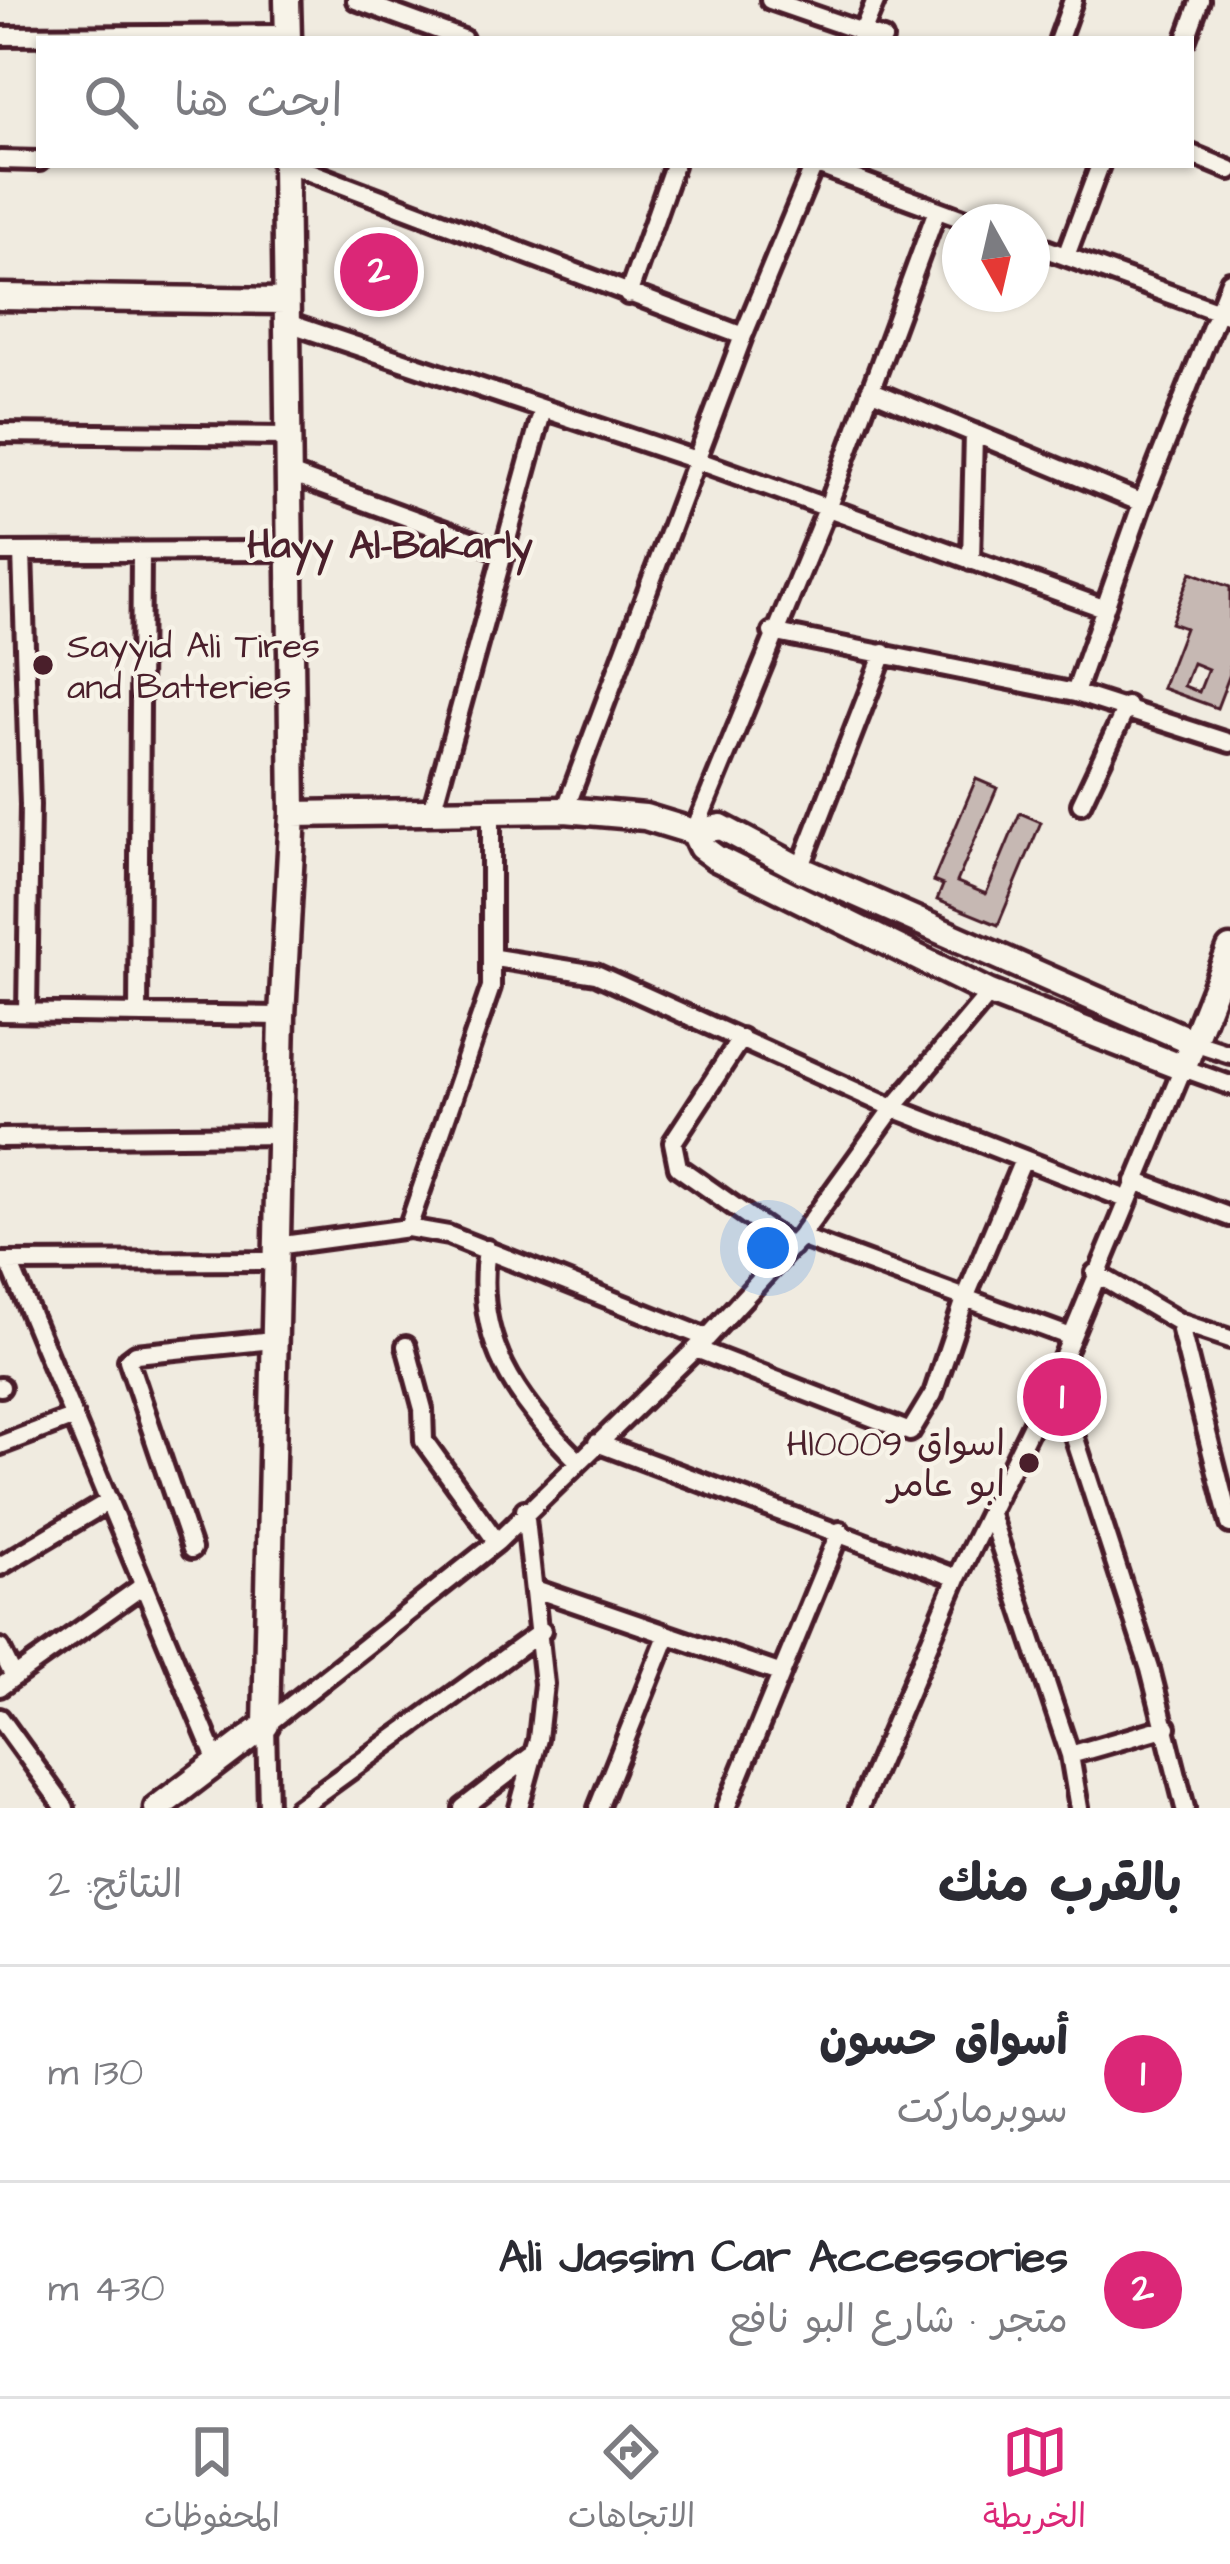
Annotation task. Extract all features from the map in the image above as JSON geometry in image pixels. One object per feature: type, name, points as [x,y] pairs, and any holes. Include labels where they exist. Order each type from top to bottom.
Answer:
[{"type":"street","points":[[356,0],[455,36]]},
{"type":"street","points":[[770,0],[861,35],[876,0]]},
{"type":"street","points":[[1060,36],[1073,0]]},
{"type":"street","points":[[1187,36],[1201,0]]},
{"type":"street","points":[[0,36],[289,17]]},
{"type":"street","points":[[1194,155],[1230,170]]},
{"type":"street","points":[[0,160],[36,161]]},
{"type":"street","points":[[268,1808],[273,1340],[293,814],[285,312],[288,168]]},
{"type":"street","points":[[296,168],[743,336]]},
{"type":"street","points":[[628,295],[673,168]]},
{"type":"street","points":[[565,810],[743,336],[814,168]]},
{"type":"street","points":[[823,168],[942,212]]},
{"type":"street","points":[[1066,256],[1099,168]]},
{"type":"street","points":[[937,210],[827,509],[772,632],[694,832],[701,847],[716,858],[990,993],[1230,1084]]},
{"type":"street","points":[[1050,250],[1224,314]]},
{"type":"street","points":[[1075,693],[1142,503],[1224,314],[1230,281]]},
{"type":"street","points":[[0,298],[285,312],[1103,608]]},
{"type":"street","points":[[870,390],[1142,503]]},
{"type":"street","points":[[432,811],[543,409]]},
{"type":"street","points":[[0,433],[287,436]]},
{"type":"street","points":[[971,561],[974,434]]},
{"type":"street","points":[[287,473],[506,553]]},
{"type":"street","points":[[0,552],[287,551]]},
{"type":"street","points":[[22,552],[30,805],[27,1012]]},
{"type":"street","points":[[138,1014],[141,552]]},
{"type":"street","points":[[772,632],[1075,693],[1230,743]]},
{"type":"street","points":[[800,869],[884,653]]},
{"type":"street","points":[[1081,804],[1127,706]]},
{"type":"street","points":[[293,814],[565,810],[645,817],[694,832],[722,827],[800,869],[1230,1054]]},
{"type":"street","points":[[408,1228],[490,987],[495,958],[490,812]]},
{"type":"street","points":[[859,1808],[957,1578],[1055,1378],[1230,949]]},
{"type":"street","points":[[495,958],[596,974],[893,1108],[1126,1199]]},
{"type":"street","points":[[157,1808],[496,1542],[702,1344],[796,1242],[893,1108],[990,993]]},
{"type":"street","points":[[0,1012],[282,1016]]},
{"type":"street","points":[[741,1038],[673,1142],[678,1167],[796,1242],[966,1295],[1071,1337]]},
{"type":"street","points":[[0,1138],[280,1136]]},
{"type":"street","points":[[218,1764],[74,1417],[4,1262],[276,1254],[408,1228],[487,1249],[910,1432],[933,1394],[966,1295],[1023,1160]]},
{"type":"street","points":[[1135,1181],[1230,1217]]},
{"type":"street","points":[[487,1249],[485,1311],[501,1370],[577,1460]]},
{"type":"street","points":[[1095,1273],[1179,1322],[1230,1339]]},
{"type":"street","points":[[1179,1322],[1230,1524]]},
{"type":"street","points":[[192,1549],[127,1369],[128,1360],[136,1354],[273,1340]]},
{"type":"street","points":[[406,1346],[423,1409],[424,1441],[496,1542]]},
{"type":"street","points":[[1055,1378],[1167,1727],[1185,1808]]},
{"type":"street","points":[[0,1445],[74,1417]]},
{"type":"street","points":[[597,1443],[957,1578]]},
{"type":"street","points":[[0,1566],[109,1502]]},
{"type":"street","points":[[519,1808],[544,1684],[538,1590],[525,1510]]},
{"type":"street","points":[[989,1511],[1070,1755],[1079,1808]]},
{"type":"street","points":[[726,1808],[840,1531]]},
{"type":"street","points":[[0,1648],[7,1681],[144,1585]]},
{"type":"street","points":[[538,1590],[779,1673]]},
{"type":"street","points":[[298,1808],[542,1631]]},
{"type":"street","points":[[598,1808],[667,1636]]},
{"type":"street","points":[[0,1718],[64,1808]]},
{"type":"street","points":[[1070,1755],[1167,1727]]},
{"type":"street","points":[[463,1808],[531,1756]]},
{"type":"building","points":[[1191,572],[1230,587],[1230,674],[1217,708],[1162,688],[1185,628],[1171,623]],"holes":[[[1193,663],[1208,669],[1199,692],[1184,686]]]},
{"type":"building","points":[[976,779],[997,788],[957,882],[986,894],[1020,813],[1041,822],[998,925],[937,900],[943,885],[933,881]]},
{"type":"place","name":"Ali Jassim Car Accessories","points":[[379,272]]},
{"type":"place","name":"Sayyid Ali Tires and Batteries","points":[[43,665]]},
{"type":"place","name":"أسواق حسون","points":[[1062,1397]]},
{"type":"place","name":"Hl0009 اسواق ابو عامر","points":[[1029,1463]]},
{"type":"district","name":"Hayy Al-Bakarly","points":[[390,544]]}]
